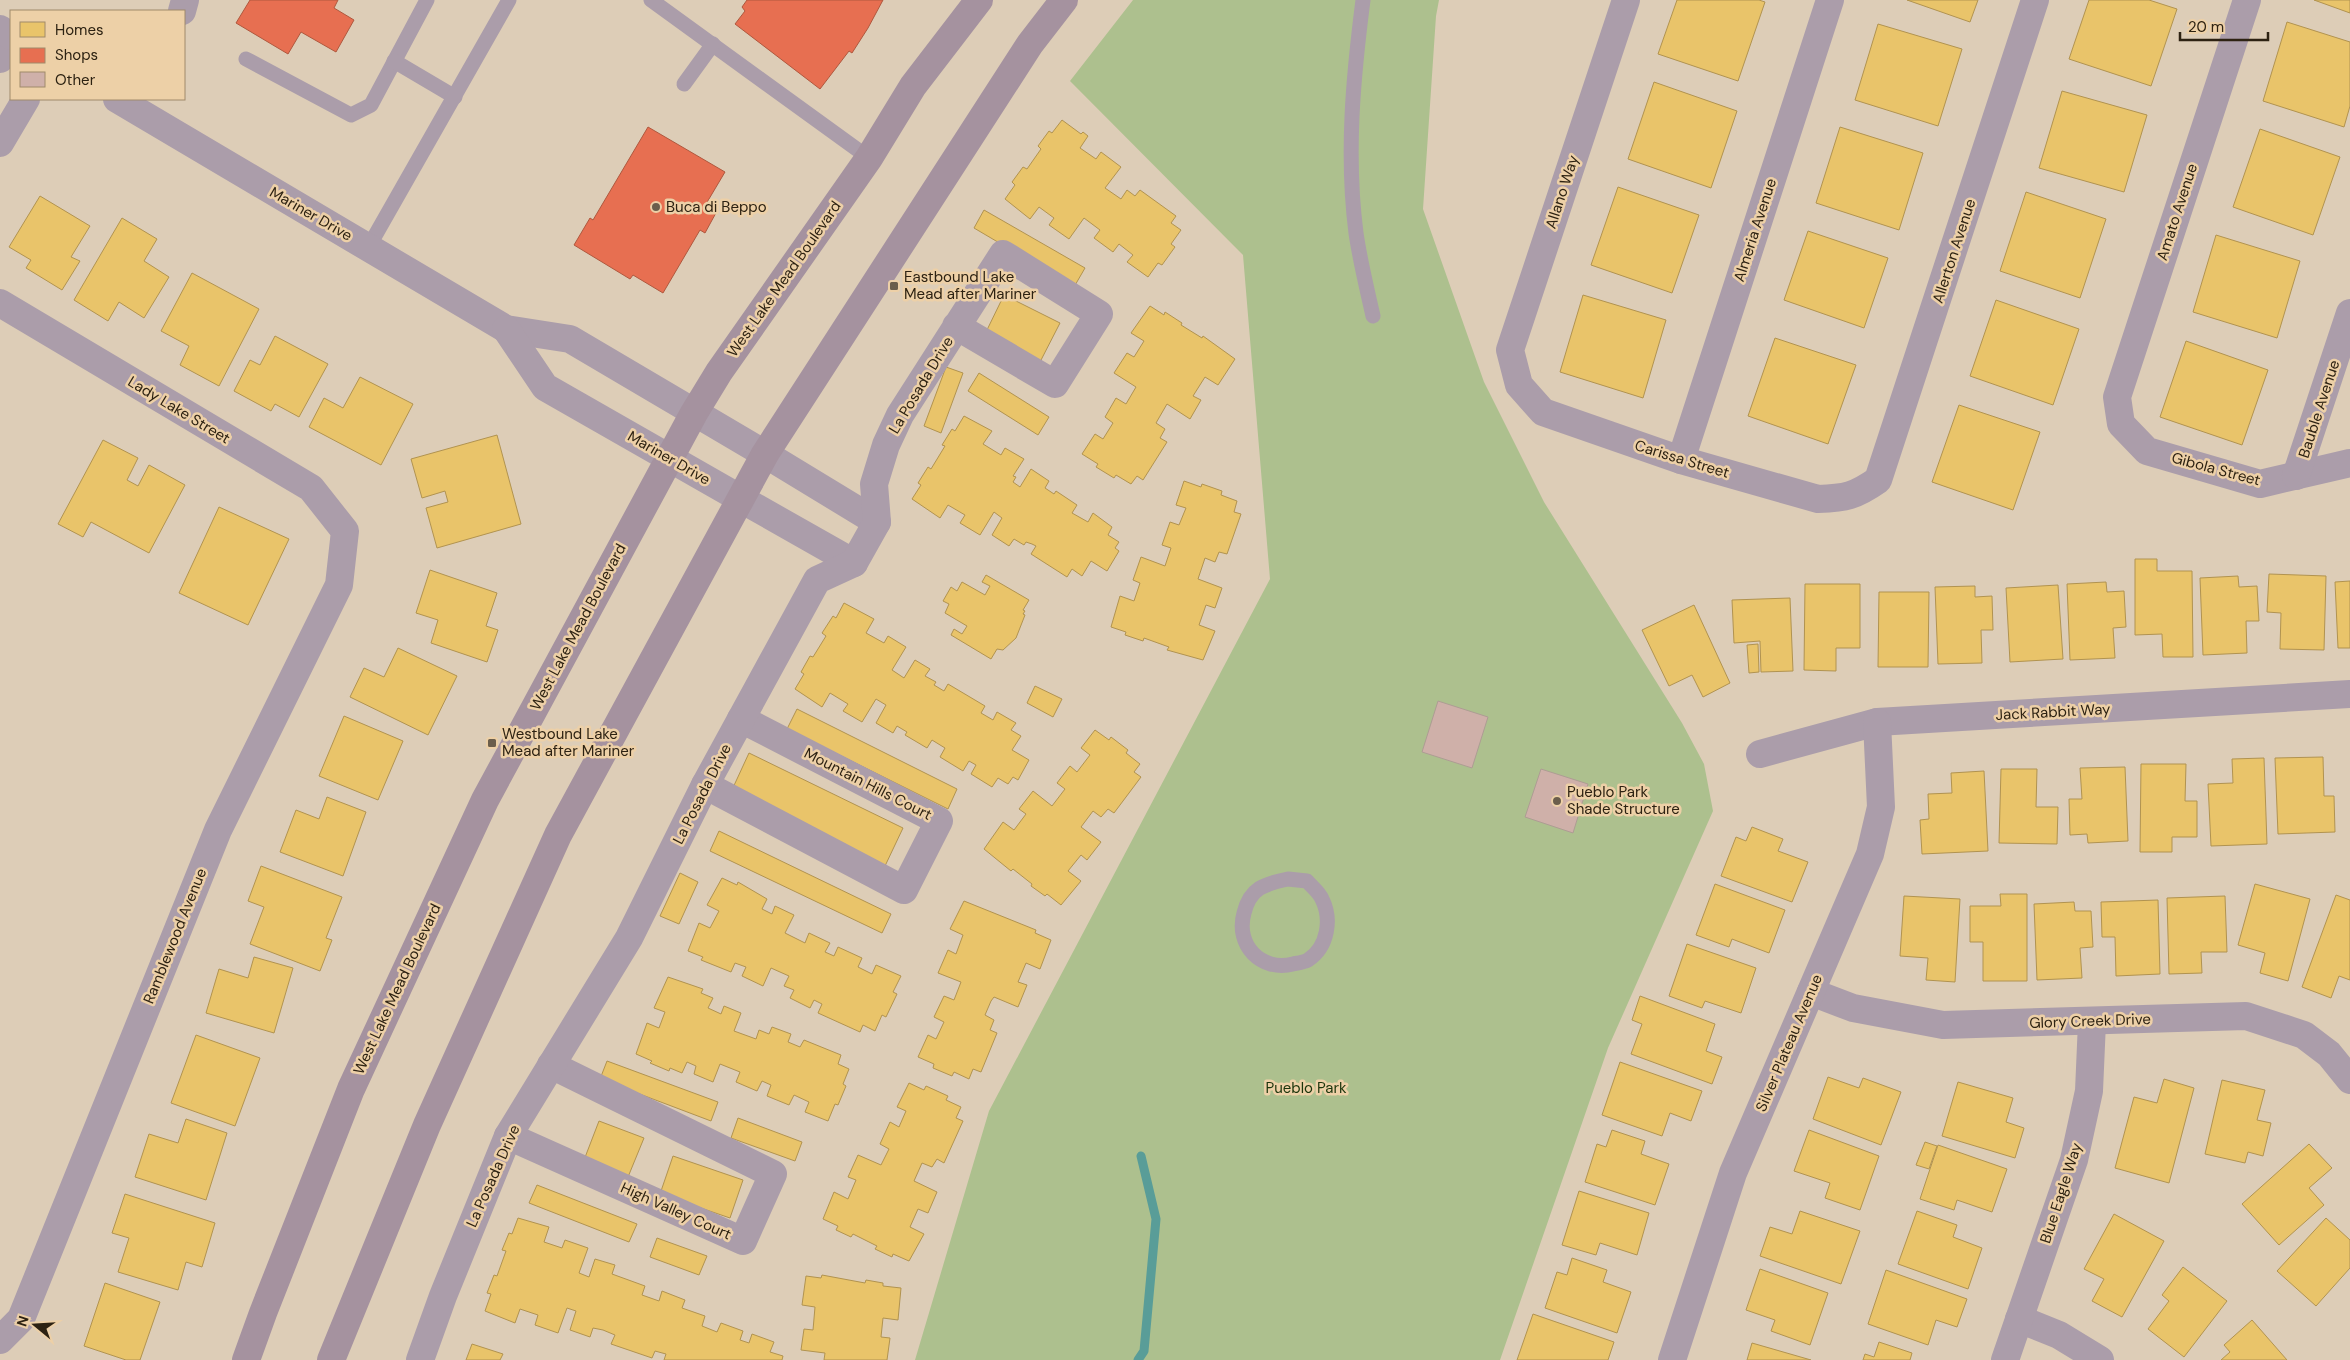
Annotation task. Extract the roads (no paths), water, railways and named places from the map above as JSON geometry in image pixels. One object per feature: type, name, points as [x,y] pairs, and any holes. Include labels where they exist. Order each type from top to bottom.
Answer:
[{"type":"main road","name":"West Lake Mead Boulevard","points":[[246,1360],[351,1089],[481,809],[694,413],[719,372],[869,158],[913,86],[979,0]]},
{"type":"main road","points":[[331,1360],[427,1125],[558,835],[764,454],[1030,44],[1064,0]]},
{"type":"street","name":"Allano Way","points":[[1519,385],[1510,350],[1626,0]]},
{"type":"street","name":"Almeria Avenue","points":[[1681,460],[1830,0]]},
{"type":"street","name":"Allerton Avenue","points":[[1859,494],[1878,480],[1889,452],[2035,0]]},
{"type":"street","name":"Amato Avenue","points":[[2121,424],[2117,397],[2246,0]]},
{"type":"street","points":[[0,59],[10,42]]},
{"type":"street","points":[[0,142],[25,100]]},
{"type":"street","name":"Mariner Drive","points":[[130,102],[368,248],[506,328],[570,339],[877,522]]},
{"type":"street","name":"La Posada Drive","points":[[877,522],[874,484],[886,445],[900,415],[956,326],[1003,254],[1099,314],[1055,384],[956,326]]},
{"type":"street","name":"Lady Lake Street","points":[[0,303],[312,488],[345,531]]},
{"type":"street","name":"Bauble Avenue","points":[[2296,476],[2350,313]]},
{"type":"street","name":"Mariner Drive","points":[[506,328],[545,388],[854,563]]},
{"type":"street","name":"Carissa Street","points":[[1519,385],[1543,412],[1681,460],[1818,499],[1839,498],[1859,494]]},
{"type":"street","name":"Gibola Street","points":[[2121,424],[2147,451],[2260,484],[2350,463]]},
{"type":"street","points":[[854,563],[877,522]]},
{"type":"street","name":"Ramblewood Avenue","points":[[0,1340],[21,1319],[218,830],[339,585],[345,531]]},
{"type":"street","name":"La Posada Drive","points":[[420,1360],[443,1296],[508,1136],[629,938],[705,785],[817,580],[854,563]]},
{"type":"street","name":"Jack Rabbit Way","points":[[1760,754],[1877,722],[2350,694]]},
{"type":"street","name":"Mountain Hills Court","points":[[705,785],[904,890],[939,821],[742,719]]},
{"type":"street","name":"Silver Plateau Avenue","points":[[1672,1360],[1733,1173],[1872,844],[1881,807],[1877,722]]},
{"type":"street","name":"Glory Creek Drive","points":[[1811,992],[1853,1008],[1943,1025],[2246,1016],[2304,1035],[2329,1054],[2350,1080]]},
{"type":"street","name":"Blue Eagle Way","points":[[2005,1360],[2074,1160],[2089,1091],[2092,1022]]},
{"type":"street","name":"High Valley Court","points":[[508,1136],[743,1241],[773,1174],[552,1065]]},
{"type":"street","points":[[2019,1319],[2059,1335],[2100,1360]]},
{"type":"lane","points":[[246,59],[351,115],[371,105],[427,0]]},
{"type":"lane","points":[[368,248],[509,0]]},
{"type":"lane","points":[[652,0],[869,158]]},
{"type":"lane","points":[[1363,0],[1353,82],[1351,156],[1356,233],[1373,316]]},
{"type":"lane","points":[[684,84],[713,44]]},
{"type":"lane","points":[[394,61],[455,97]]},
{"type":"lane","points":[[1288,879],[1307,881],[1321,897],[1328,917],[1324,942],[1308,960],[1285,966],[1264,962],[1246,948],[1240,926],[1247,900],[1265,884],[1288,879]]},
{"type":"waterway","points":[[1138,1360],[1144,1351],[1156,1219],[1141,1156]]},
{"type":"place","name":"Buca di Beppo","points":[[656,207]]},
{"type":"place","name":"Eastbound Lake Mead after Mariner","points":[[894,286]]},
{"type":"place","name":"Westbound Lake Mead after Mariner","points":[[492,743]]},
{"type":"place","name":"Pueblo Park Shade Structure","points":[[1557,801]]},
{"type":"park label","name":"Pueblo Park","points":[[1306,1088]]}]
